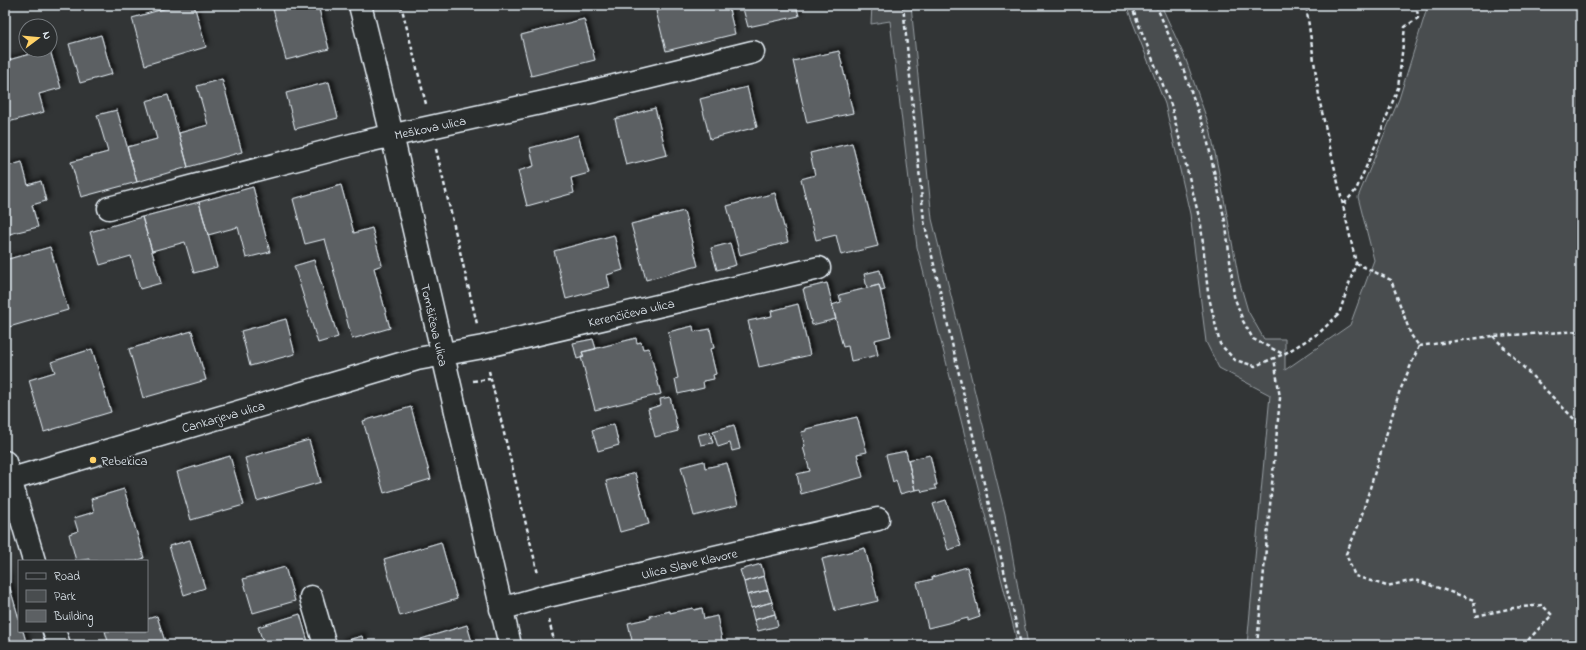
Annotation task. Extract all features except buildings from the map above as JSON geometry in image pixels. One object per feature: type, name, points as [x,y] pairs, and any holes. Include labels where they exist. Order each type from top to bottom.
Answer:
[{"type":"street","name":"Tomšičeva ulica","points":[[360,5],[392,135],[510,645]]},
{"type":"street","name":"Meškova ulica","points":[[109,208],[392,135],[590,92],[753,52]]},
{"type":"street","name":"Kerenčičeva ulica","points":[[442,353],[483,347],[819,268]]},
{"type":"street","name":"Cankarjeva ulica","points":[[7,474],[442,353]]},
{"type":"street","points":[[7,474],[34,560]]},
{"type":"street","name":"Ulica Slave Klavore","points":[[501,609],[543,597],[878,519]]},
{"type":"street","points":[[311,597],[325,645]]},
{"type":"street","points":[[54,632],[58,645]]},
{"type":"path","points":[[903,5],[924,221],[1021,645]]},
{"type":"path","points":[[1131,5],[1171,104],[1201,225],[1208,293],[1220,344],[1235,360],[1255,366],[1284,354],[1319,333],[1339,314],[1356,263],[1344,204],[1320,103],[1306,5]]},
{"type":"path","points":[[1156,5],[1184,71],[1206,134],[1226,226],[1234,296],[1243,321],[1253,339],[1284,354]]},
{"type":"path","points":[[1344,204],[1356,190],[1398,88],[1405,26],[1418,18],[1416,8],[1418,5]]},
{"type":"path","points":[[1356,263],[1391,280],[1411,335],[1419,346]]},
{"type":"path","points":[[1419,346],[1493,336],[1581,331]]},
{"type":"path","points":[[1493,336],[1581,425]]},
{"type":"path","points":[[1419,346],[1399,393],[1359,524],[1346,554],[1355,576],[1387,586],[1415,580],[1474,600],[1476,616],[1513,608],[1542,604],[1552,615],[1529,639],[1526,645]]},
{"type":"path","points":[[1257,645],[1280,398],[1274,358]]},
{"type":"path","points":[[470,382],[490,378]]},
{"type":"green space","points":[[872,5],[911,5],[932,219],[1005,514],[1028,645],[1017,645],[917,247],[890,21],[871,24]]},
{"type":"green space","points":[[1126,5],[1161,5],[1186,60],[1210,128],[1239,280],[1248,311],[1264,339],[1285,339],[1285,370],[1350,325],[1374,260],[1358,197],[1399,99],[1428,5],[1581,5],[1581,645],[1247,645],[1270,395],[1219,368],[1206,342],[1190,214],[1165,104]]},
{"type":"place","name":"Rebekica","points":[[93,460]]}]
